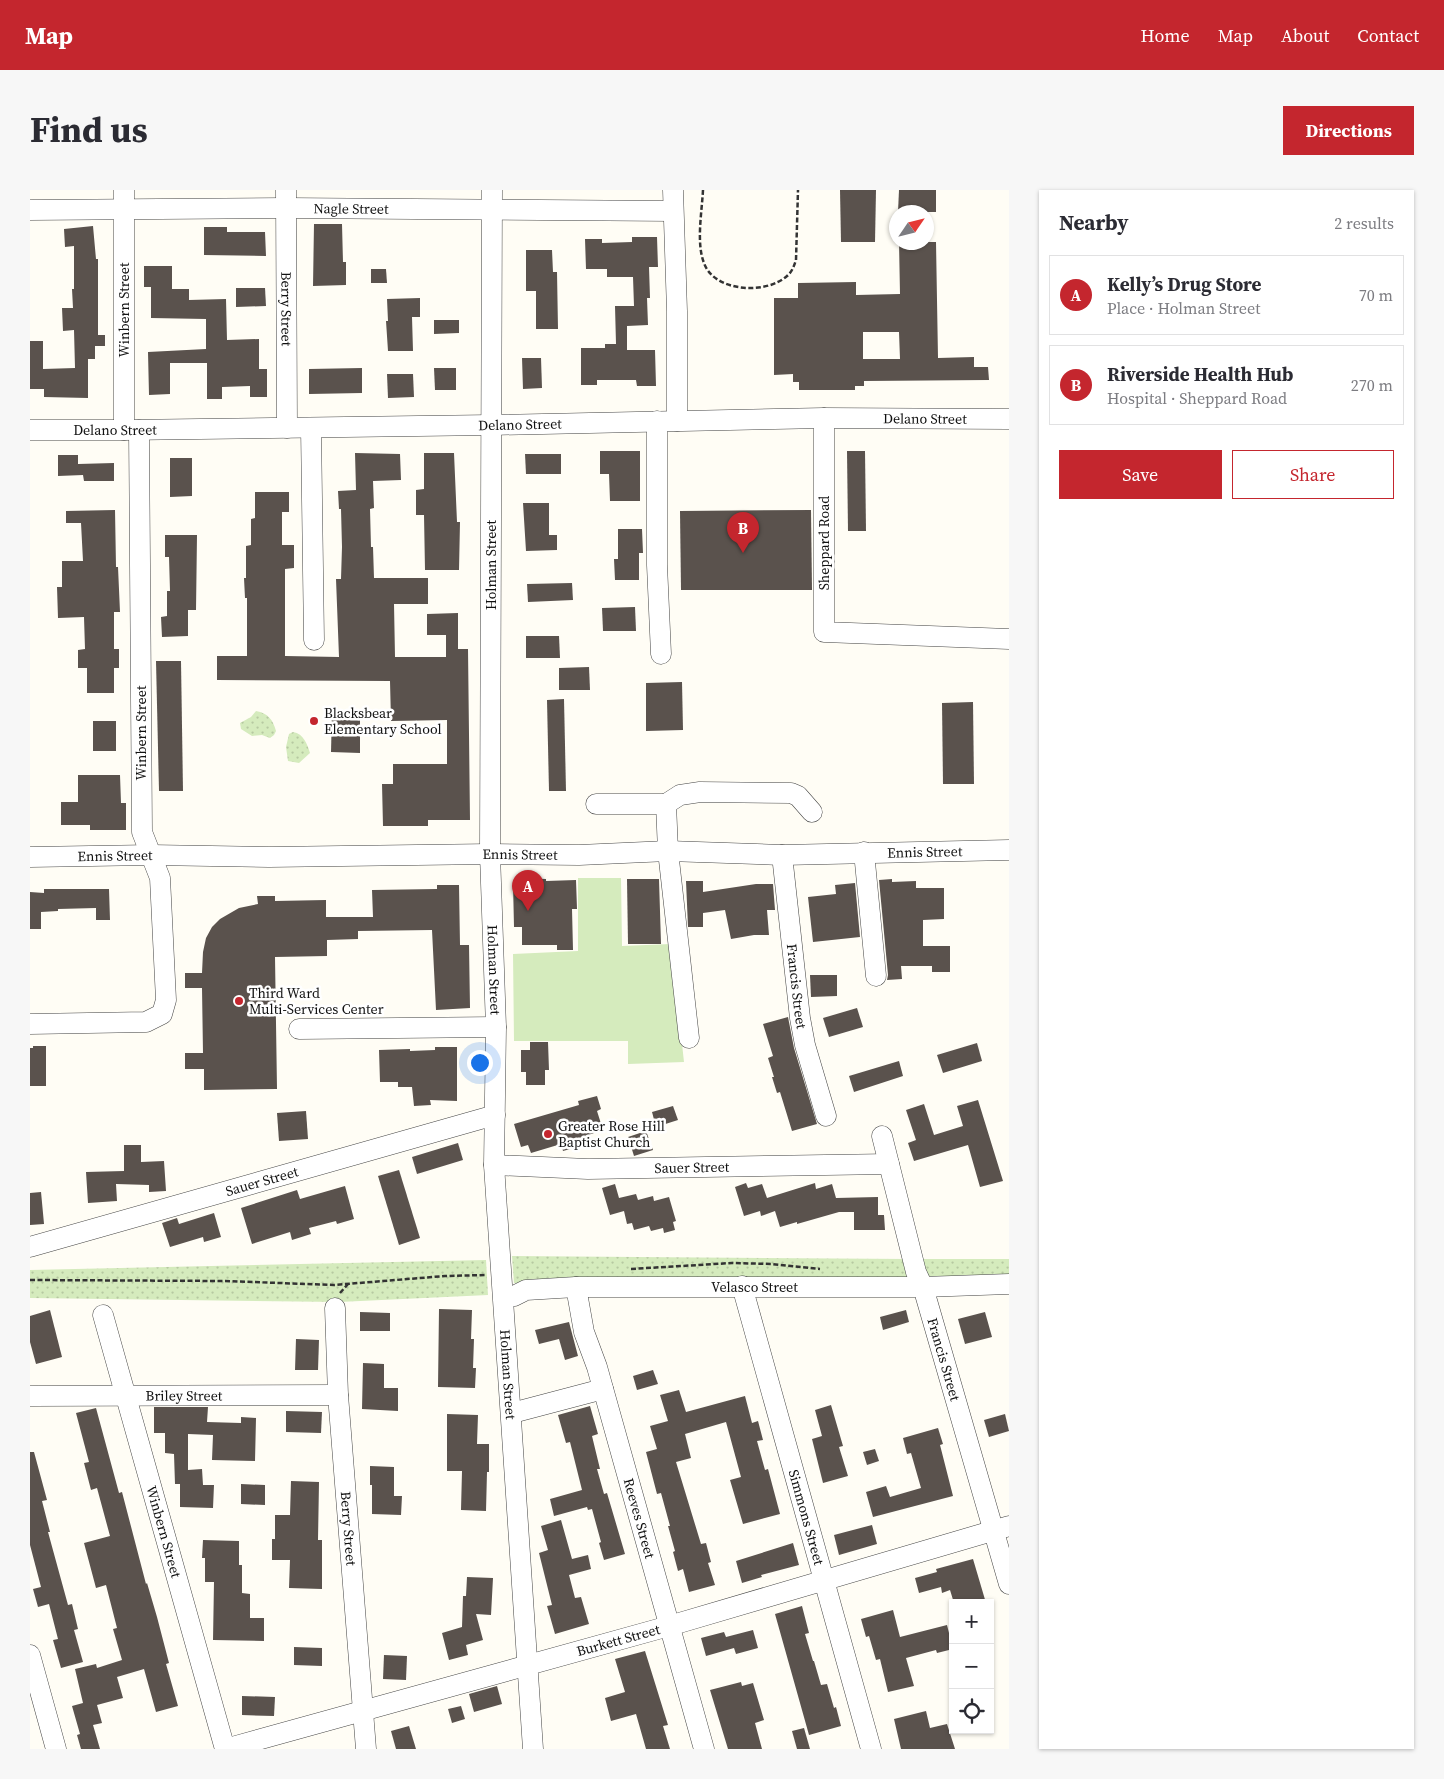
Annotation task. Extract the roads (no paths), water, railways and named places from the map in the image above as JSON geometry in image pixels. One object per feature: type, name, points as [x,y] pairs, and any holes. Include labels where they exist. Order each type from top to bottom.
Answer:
[{"type":"street","points":[[674,190],[677,421]]},
{"type":"street","name":"Nagle Street","points":[[30,210],[124,200],[286,199],[493,200],[673,211]]},
{"type":"street","name":"Berry Street","points":[[286,199],[287,428]]},
{"type":"street","name":"Winbern Street","points":[[30,1024],[146,1022],[162,1014],[166,1000],[160,878],[142,832],[124,200]]},
{"type":"street","name":"Holman Street","points":[[493,200],[490,854],[496,1028],[494,1165],[533,1749]]},
{"type":"street","name":"Delano Street","points":[[30,430],[311,428],[824,418],[1009,419]]},
{"type":"street","name":"Sheppard Road","points":[[824,418],[824,632],[1009,639]]},
{"type":"street","points":[[657,421],[657,565],[661,654]]},
{"type":"street","points":[[311,428],[314,640]]},
{"type":"street","points":[[596,804],[666,804],[680,795],[700,792],[791,794],[798,796],[812,812]]},
{"type":"street","points":[[666,804],[668,851],[689,1038]]},
{"type":"street","name":"Ennis Street","points":[[30,856],[579,855],[668,851],[782,855],[1009,850]]},
{"type":"street","points":[[864,852],[876,976]]},
{"type":"street","name":"Francis Street","points":[[782,855],[800,1018],[826,1116]]},
{"type":"street","points":[[299,1029],[496,1028]]},
{"type":"street","name":"Sauer Street","points":[[30,1247],[494,1115]]},
{"type":"street","name":"Francis Street","points":[[882,1136],[916,1272],[923,1287],[1002,1528],[1009,1584]]},
{"type":"street","name":"Sauer Street","points":[[494,1165],[588,1169],[889,1164]]},
{"type":"street","name":"Velasco Street","points":[[504,1298],[514,1296],[526,1290],[576,1287],[923,1287],[1009,1284]]},
{"type":"street","name":"Simmons Street","points":[[742,1286],[871,1749]]},
{"type":"street","name":"Reeves Street","points":[[576,1287],[584,1332],[603,1389],[704,1749]]},
{"type":"street","name":"Berry Street","points":[[335,1308],[338,1395],[366,1749]]},
{"type":"street","name":"Winbern Street","points":[[103,1315],[225,1749]]},
{"type":"street","points":[[512,1413],[603,1389]]},
{"type":"street","name":"Briley Street","points":[[30,1396],[338,1395]]},
{"type":"street","name":"Burkett Street","points":[[225,1749],[669,1626],[1002,1528]]},
{"type":"street","points":[[30,1655],[56,1749]]},
{"type":"place","name":"Riverside Health Hub","points":[[743,553]]},
{"type":"place","name":"Blacksbear Elementary School","points":[[314,721]]},
{"type":"place","name":"Kelly’s Drug Store","points":[[528,911]]},
{"type":"place","name":"Third Ward Multi-Services Center","points":[[239,1001]]},
{"type":"place","name":"Greater Rose Hill Baptist Church","points":[[548,1134]]}]
